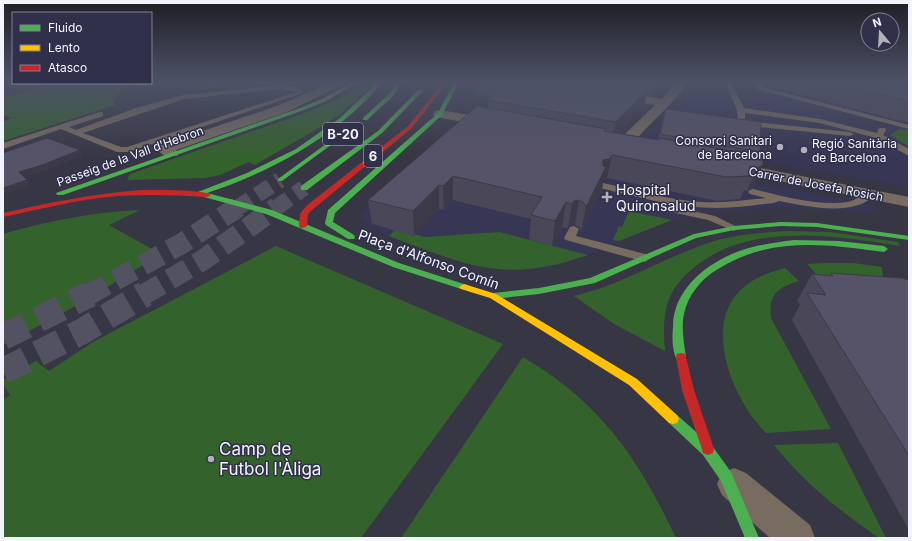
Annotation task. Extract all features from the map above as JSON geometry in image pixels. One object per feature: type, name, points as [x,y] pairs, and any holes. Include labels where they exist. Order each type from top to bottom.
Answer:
[{"type":"main road","name":"Passeig de la Vall d'Hebron","points":[[23,210],[60,193],[171,153],[306,107]]},
{"type":"main road","points":[[199,194],[241,179],[316,136],[356,107]]},
{"type":"main road","name":"B-20","points":[[358,124],[379,107]]},
{"type":"main road","name":"B-20","points":[[304,188],[377,136],[407,107]]},
{"type":"main road","name":"6","points":[[303,226],[304,214],[309,208],[410,127],[425,107]]},
{"type":"main road","points":[[396,265],[334,227],[329,223],[329,218],[331,212],[440,114],[444,107]]},
{"type":"main road","name":"B-20","points":[[280,180],[338,138]]},
{"type":"main road","name":"Plaça d'Alfonso Comín","points":[[3,215],[89,198],[131,193],[199,194],[232,200],[303,226],[396,265],[493,296],[633,382],[717,464],[752,538]]},
{"type":"main road","points":[[493,296],[539,291],[592,281],[694,236],[734,228],[781,224],[817,225],[909,238]]},
{"type":"main road","points":[[717,464],[679,349],[678,328],[681,310],[685,296],[693,284],[719,262],[732,255],[789,242],[821,242],[892,250]]},
{"type":"street","points":[[171,153],[163,148],[286,107]]},
{"type":"street","points":[[623,147],[630,136],[660,107]]},
{"type":"street","points":[[440,114],[504,125]]},
{"type":"street","name":"Carrer de Josefa Rosich","points":[[716,165],[865,198],[909,202]]},
{"type":"street","points":[[717,464],[797,538]]},
{"type":"lane","points":[[77,132],[148,107]]},
{"type":"lane","points":[[62,127],[120,150],[128,149],[257,107]]},
{"type":"lane","points":[[740,107],[741,123],[826,133],[879,136]]},
{"type":"lane","points":[[831,107],[909,127]]},
{"type":"lane","points":[[741,110],[820,121],[879,136],[909,153]]},
{"type":"lane","points":[[3,146],[100,114]]},
{"type":"lane","points":[[879,136],[887,122]]},
{"type":"lane","points":[[603,186],[690,205],[714,206],[786,198]]},
{"type":"lane","points":[[753,188],[865,198],[825,205],[786,198],[753,188]]},
{"type":"lane","points":[[624,199],[711,218],[734,228]]},
{"type":"lane","points":[[574,229],[570,238],[646,258]]},
{"type":"shaded area","points":[[678,107],[909,107],[909,187],[639,140]]},
{"type":"shaded area","name":"Hospital Quironsalud","points":[[451,124],[875,205],[876,208],[872,212],[867,213],[772,208],[707,213],[672,220],[588,255],[558,265],[531,270],[500,270],[484,268],[455,261],[372,230],[360,218],[361,214],[372,201],[447,135],[442,134]]},
{"type":"green space","points":[[3,107],[108,107],[3,141],[3,122],[12,118],[3,115]]},
{"type":"green space","points":[[319,107],[348,107],[339,115],[317,129],[255,165],[249,162],[220,175],[205,178],[127,180],[130,174]]},
{"type":"green space","points":[[899,129],[909,130],[909,147],[890,135]]},
{"type":"green space","points":[[140,210],[109,225],[161,254],[81,303],[3,345],[3,234],[71,218]]},
{"type":"green space","points":[[629,211],[672,220],[619,241],[613,240],[619,226],[622,227]]},
{"type":"green space","points":[[395,230],[426,237],[499,232],[588,255],[559,264],[533,268],[509,270],[487,268],[442,256],[389,236]]},
{"type":"green space","points":[[787,231],[830,232],[898,242],[900,246],[847,238],[791,236],[763,238],[737,244],[712,255],[690,271],[678,283],[667,303],[664,330],[665,351],[614,324],[574,296],[590,292],[621,280],[681,253],[708,243],[741,235]]},
{"type":"green space","name":"Camp de Futbol l'Àliga","points":[[276,246],[503,344],[361,538],[3,538],[3,380],[36,361],[49,371],[93,342]]},
{"type":"green space","points":[[853,263],[882,267],[886,306],[841,302],[807,264]]},
{"type":"green space","points":[[785,268],[799,281],[785,286],[776,293],[771,303],[771,318],[831,429],[766,433],[754,420],[744,404],[734,386],[728,366],[724,346],[723,327],[728,309],[737,294],[747,284],[765,274]]},
{"type":"green space","points":[[523,357],[574,393],[596,413],[631,458],[647,482],[676,538],[401,538]]},
{"type":"green space","points":[[838,443],[886,538],[879,538],[823,495],[785,459],[774,445]]},
{"type":"building","points":[[476,107],[484,107],[606,129],[604,131],[659,140],[659,138],[763,157],[763,165],[757,168],[750,166],[750,176],[726,177],[612,155],[610,159],[603,160],[603,166],[606,167],[586,207],[584,203],[579,200],[574,201],[572,204],[566,202],[555,221],[531,215],[542,197],[453,176],[443,186],[439,185],[413,211],[368,200]]},
{"type":"building","points":[[530,107],[630,107],[616,122]]},
{"type":"building","points":[[666,109],[761,122],[760,152],[660,134]]},
{"type":"building","points":[[47,138],[80,150],[42,165],[19,172],[27,180],[3,188],[3,153]]},
{"type":"building","points":[[831,273],[901,278],[909,280],[909,456],[807,293],[826,295],[812,274],[833,276]]},
{"type":"tunnel","points":[[237,208],[280,180]]},
{"type":"tunnel","points":[[276,208],[304,188]]},
{"type":"tunnel","points":[[88,295],[181,244],[238,207]]},
{"type":"tunnel","points":[[143,295],[203,260],[277,207]]},
{"type":"tunnel","points":[[3,371],[81,332],[145,294]]},
{"type":"tunnel","points":[[3,337],[88,295]]},
{"type":"traffic: fast","points":[[60,193],[306,107]]},
{"type":"traffic: fast","points":[[199,193],[250,175],[298,150],[321,135],[355,107]]},
{"type":"traffic: fast","points":[[365,119],[378,107]]},
{"type":"traffic: fast","points":[[304,188],[380,132],[404,107]]},
{"type":"traffic: fast","points":[[351,237],[329,223],[331,212],[440,114],[444,107]]},
{"type":"traffic: fast","points":[[280,180],[332,142]]},
{"type":"traffic: fast","points":[[207,195],[269,212],[396,265],[464,287]]},
{"type":"traffic: fast","points":[[493,296],[539,291],[592,281],[694,236],[734,228],[781,224],[817,225],[909,238]]},
{"type":"traffic: fast","points":[[681,357],[678,325],[679,314],[683,301],[690,289],[699,279],[729,258],[750,250],[772,245],[794,243],[817,242],[884,249]]},
{"type":"traffic: fast","points":[[673,419],[708,451],[726,477],[752,538]]},
{"type":"traffic: slow","points":[[464,287],[493,296],[633,382],[673,419]]},
{"type":"traffic: jam","points":[[303,226],[304,214],[309,208],[410,127],[425,107]]},
{"type":"traffic: jam","points":[[3,215],[68,201],[117,194],[161,192],[207,195]]},
{"type":"traffic: jam","points":[[681,357],[688,390],[708,449]]},
{"type":"place","name":"Consorci Sanitari de Barcelona","points":[[780,147]]},
{"type":"place","name":"Regió Sanitària de Barcelona","points":[[804,150]]},
{"type":"place","name":"Hospital Quironsalud","points":[[607,197]]},
{"type":"place","name":"Camp de Futbol l'Àliga","points":[[211,459]]}]
